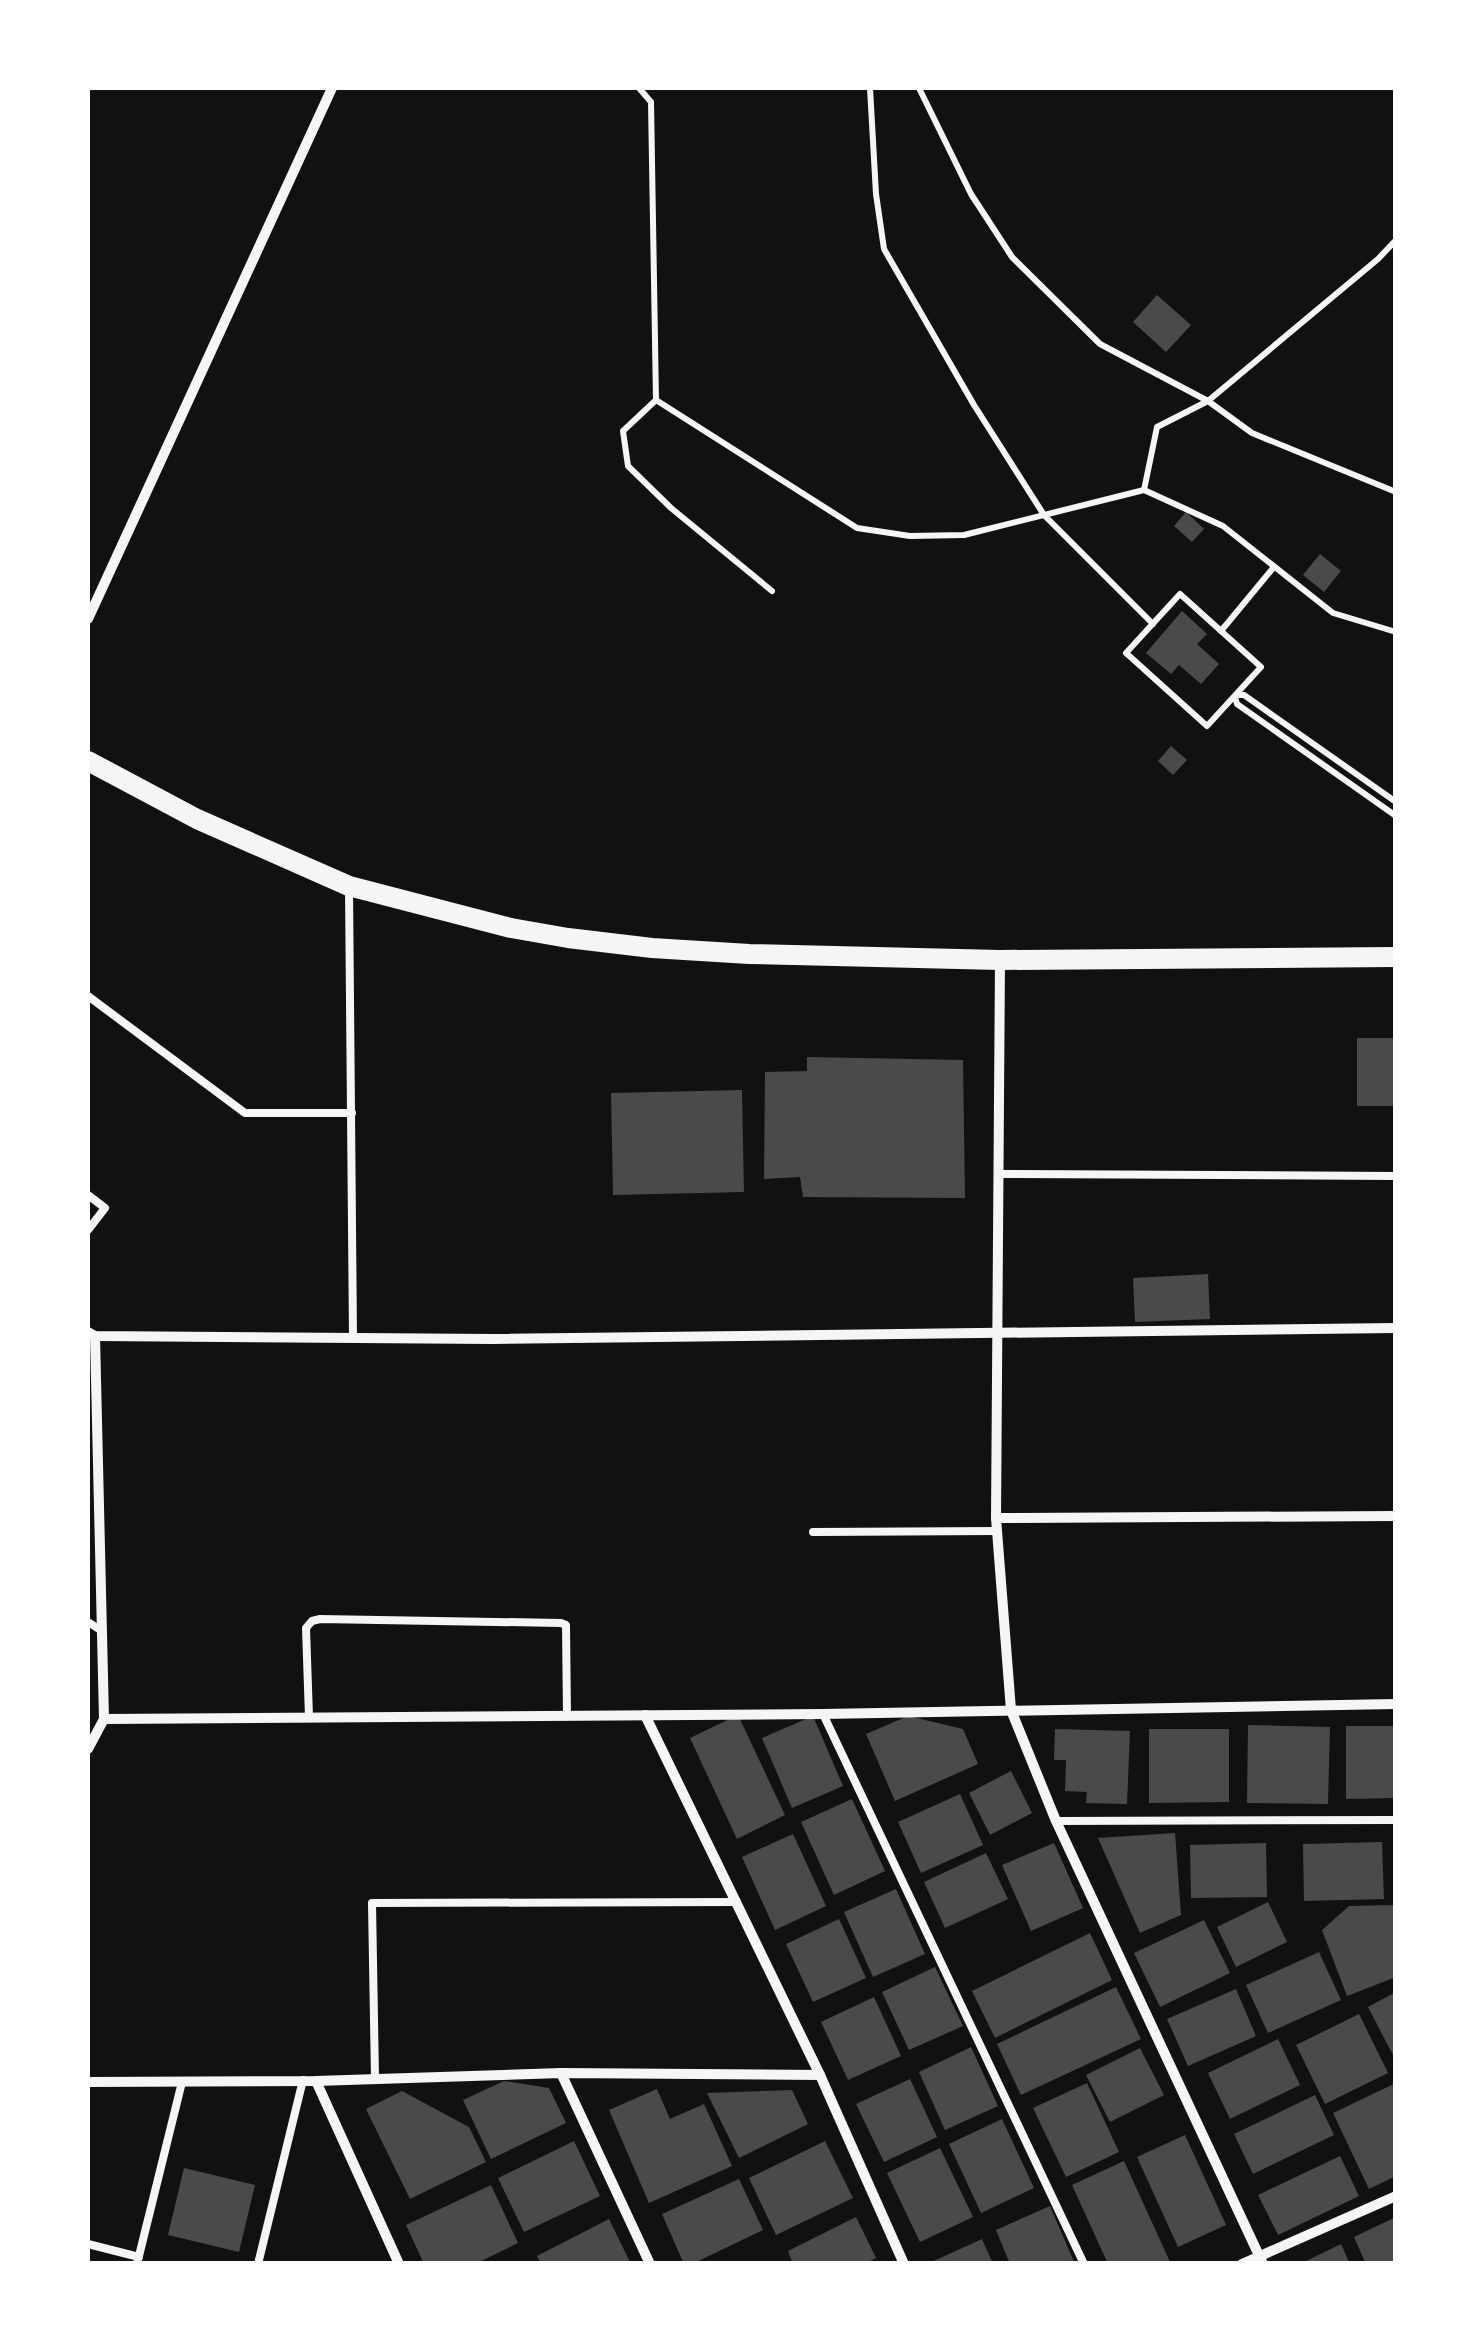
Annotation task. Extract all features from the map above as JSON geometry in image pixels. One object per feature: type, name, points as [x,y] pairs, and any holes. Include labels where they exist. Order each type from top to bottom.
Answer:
[{"type":"main road","points":[[88,761],[197,820],[350,886],[511,928],[652,948],[750,954],[1000,960],[1396,957]]},
{"type":"street","points":[[88,619],[332,88]]},
{"type":"street","points":[[1000,960],[996,1518],[1011,1710],[1056,1821],[1262,2260]]},
{"type":"street","points":[[88,1748],[104,1719],[91,1334],[353,1338],[1396,1328]]},
{"type":"street","points":[[996,1518],[1396,1516]]},
{"type":"street","points":[[104,1719],[823,1714],[1396,1704]]},
{"type":"street","points":[[645,1715],[820,2075],[904,2264]]},
{"type":"street","points":[[88,2082],[316,2081],[561,2073],[820,2075]]},
{"type":"street","points":[[561,2073],[650,2264]]},
{"type":"street","points":[[316,2081],[399,2264]]},
{"type":"street","points":[[1242,2264],[1262,2260],[1396,2196]]},
{"type":"lane","points":[[350,886],[353,1338]]},
{"type":"lane","points":[[88,996],[245,1113],[352,1112]]},
{"type":"lane","points":[[1000,1174],[1396,1176]]},
{"type":"lane","points":[[88,1195],[105,1208],[88,1230]]},
{"type":"lane","points":[[813,1532],[997,1531]]},
{"type":"lane","points":[[309,1717],[306,1628],[320,1619],[561,1623],[567,1632],[567,1716]]},
{"type":"lane","points":[[88,1622],[102,1631]]},
{"type":"lane","points":[[823,1714],[1084,2264]]},
{"type":"lane","points":[[1056,1821],[1396,1820]]},
{"type":"lane","points":[[375,2078],[372,1903],[737,1902]]},
{"type":"lane","points":[[258,2264],[303,2080]]},
{"type":"lane","points":[[88,2244],[138,2260],[182,2082]]},
{"type":"path","points":[[639,88],[651,102],[656,400],[623,431],[628,466],[671,508],[772,591]]},
{"type":"path","points":[[870,88],[876,194],[884,249],[974,405],[1044,515],[1153,624]]},
{"type":"path","points":[[919,88],[971,194],[1012,257],[1100,344],[1208,401],[1252,433],[1396,492]]},
{"type":"path","points":[[1144,490],[1157,428],[1208,401],[1378,260],[1396,240]]},
{"type":"path","points":[[656,400],[857,528],[910,536],[964,535],[1144,490],[1223,526],[1333,613],[1396,632]]},
{"type":"path","points":[[1221,631],[1274,566]]},
{"type":"path","points":[[1180,594],[1261,667],[1208,726],[1126,653],[1153,624],[1180,594]]},
{"type":"path","points":[[1235,696],[1244,695],[1396,802]]},
{"type":"path","points":[[1235,696],[1238,704],[1396,816]]},
{"type":"building","points":[[1157,295],[1191,325],[1166,352],[1133,322]]},
{"type":"building","points":[[1186,512],[1204,529],[1192,542],[1174,526]]},
{"type":"building","points":[[1320,554],[1341,571],[1324,592],[1303,575]]},
{"type":"building","points":[[1182,611],[1207,634],[1197,644],[1219,664],[1201,684],[1179,665],[1171,674],[1146,653]]},
{"type":"building","points":[[1171,746],[1187,760],[1173,775],[1158,761]]},
{"type":"building","points":[[1357,1038],[1396,1038],[1396,1106],[1357,1106]]},
{"type":"building","points":[[807,1057],[963,1060],[965,1198],[803,1197],[800,1177],[764,1179],[765,1072],[807,1071]]},
{"type":"building","points":[[742,1090],[744,1192],[613,1195],[611,1093]]},
{"type":"building","points":[[1208,1274],[1210,1319],[1135,1322],[1133,1278]]},
{"type":"building","points":[[738,1715],[785,1815],[737,1839],[690,1738]]},
{"type":"building","points":[[813,1716],[843,1786],[792,1808],[762,1738]]},
{"type":"building","points":[[908,1716],[963,1729],[978,1764],[895,1801],[866,1734]]},
{"type":"building","points":[[1248,1725],[1330,1727],[1328,1804],[1247,1803]]},
{"type":"building","points":[[1346,1726],[1396,1726],[1396,1798],[1346,1799]]},
{"type":"building","points":[[1055,1729],[1130,1731],[1127,1804],[1086,1803],[1087,1792],[1065,1791],[1066,1760],[1054,1760]]},
{"type":"building","points":[[1149,1729],[1229,1729],[1229,1802],[1149,1803]]},
{"type":"building","points":[[1011,1771],[1032,1813],[990,1835],[969,1793]]},
{"type":"building","points":[[960,1794],[983,1845],[921,1873],[898,1822]]},
{"type":"building","points":[[852,1799],[885,1871],[834,1895],[801,1822]]},
{"type":"building","points":[[1175,1833],[1181,1915],[1140,1933],[1098,1838]]},
{"type":"building","points":[[793,1834],[826,1906],[775,1930],[742,1857]]},
{"type":"building","points":[[1382,1842],[1384,1899],[1304,1901],[1303,1844]]},
{"type":"building","points":[[1054,1843],[1083,1908],[1031,1931],[1002,1865]]},
{"type":"building","points":[[1266,1843],[1267,1897],[1191,1898],[1190,1845]]},
{"type":"building","points":[[986,1853],[1008,1899],[945,1928],[924,1882]]},
{"type":"building","points":[[896,1889],[925,1954],[873,1977],[844,1912]]},
{"type":"building","points":[[1268,1902],[1287,1942],[1236,1967],[1217,1927]]},
{"type":"building","points":[[1396,1905],[1396,1977],[1347,1996],[1322,1930],[1349,1906]]},
{"type":"building","points":[[839,1919],[866,1978],[813,2002],[786,1944]]},
{"type":"building","points":[[1204,1920],[1230,1973],[1160,2007],[1134,1953]]},
{"type":"building","points":[[1090,1933],[1112,1980],[995,2038],[972,1991]]},
{"type":"building","points":[[1319,1952],[1341,2000],[1268,2033],[1246,1985]]},
{"type":"building","points":[[935,1967],[963,2026],[909,2050],[882,1992]]},
{"type":"building","points":[[1116,1987],[1141,2039],[1021,2095],[997,2044]]},
{"type":"building","points":[[1236,1989],[1256,2036],[1188,2066],[1167,2019]]},
{"type":"building","points":[[1396,1992],[1396,2061],[1368,2007]]},
{"type":"building","points":[[874,1997],[901,2056],[848,2080],[821,2022]]},
{"type":"building","points":[[1359,2014],[1388,2073],[1325,2104],[1296,2045]]},
{"type":"building","points":[[1278,2039],[1300,2085],[1230,2119],[1208,2073]]},
{"type":"building","points":[[971,2047],[998,2106],[945,2130],[919,2072]]},
{"type":"building","points":[[1140,2048],[1164,2095],[1110,2122],[1086,2075]]},
{"type":"building","points":[[910,2079],[937,2137],[884,2162],[856,2104]]},
{"type":"building","points":[[504,2081],[549,2088],[566,2123],[491,2159],[463,2100]]},
{"type":"building","points":[[1087,2083],[1119,2152],[1066,2177],[1033,2108]]},
{"type":"building","points":[[1396,2083],[1396,2176],[1369,2189],[1333,2113]]},
{"type":"building","points":[[657,2089],[670,2119],[704,2104],[732,2166],[649,2203],[609,2110]]},
{"type":"building","points":[[792,2090],[808,2124],[739,2158],[707,2093]]},
{"type":"building","points":[[402,2091],[469,2127],[486,2162],[410,2199],[366,2109]]},
{"type":"building","points":[[1315,2095],[1334,2135],[1253,2174],[1234,2134]]},
{"type":"building","points":[[1002,2119],[1034,2188],[981,2213],[949,2144]]},
{"type":"building","points":[[1185,2135],[1226,2225],[1178,2247],[1137,2157]]},
{"type":"building","points":[[574,2141],[600,2196],[524,2232],[498,2178]]},
{"type":"building","points":[[825,2141],[853,2198],[776,2235],[749,2178]]},
{"type":"building","points":[[940,2148],[973,2217],[920,2242],[887,2173]]},
{"type":"building","points":[[1340,2156],[1359,2196],[1278,2235],[1258,2195]]},
{"type":"building","points":[[1124,2161],[1171,2264],[1108,2264],[1072,2185]]},
{"type":"building","points":[[184,2168],[255,2185],[239,2252],[168,2235]]},
{"type":"building","points":[[739,2179],[763,2230],[692,2264],[684,2264],[662,2214]]},
{"type":"building","points":[[491,2185],[518,2243],[475,2264],[424,2264],[406,2225]]},
{"type":"building","points":[[1050,2206],[1075,2264],[1010,2264],[996,2230]]},
{"type":"building","points":[[856,2217],[876,2258],[865,2264],[793,2264],[788,2251]]},
{"type":"building","points":[[1396,2217],[1396,2264],[1366,2264],[1354,2237]]},
{"type":"building","points":[[609,2219],[631,2264],[541,2264],[537,2256]]},
{"type":"building","points":[[982,2239],[993,2264],[927,2264]]},
{"type":"building","points":[[1341,2244],[1350,2264],[1300,2264]]}]
